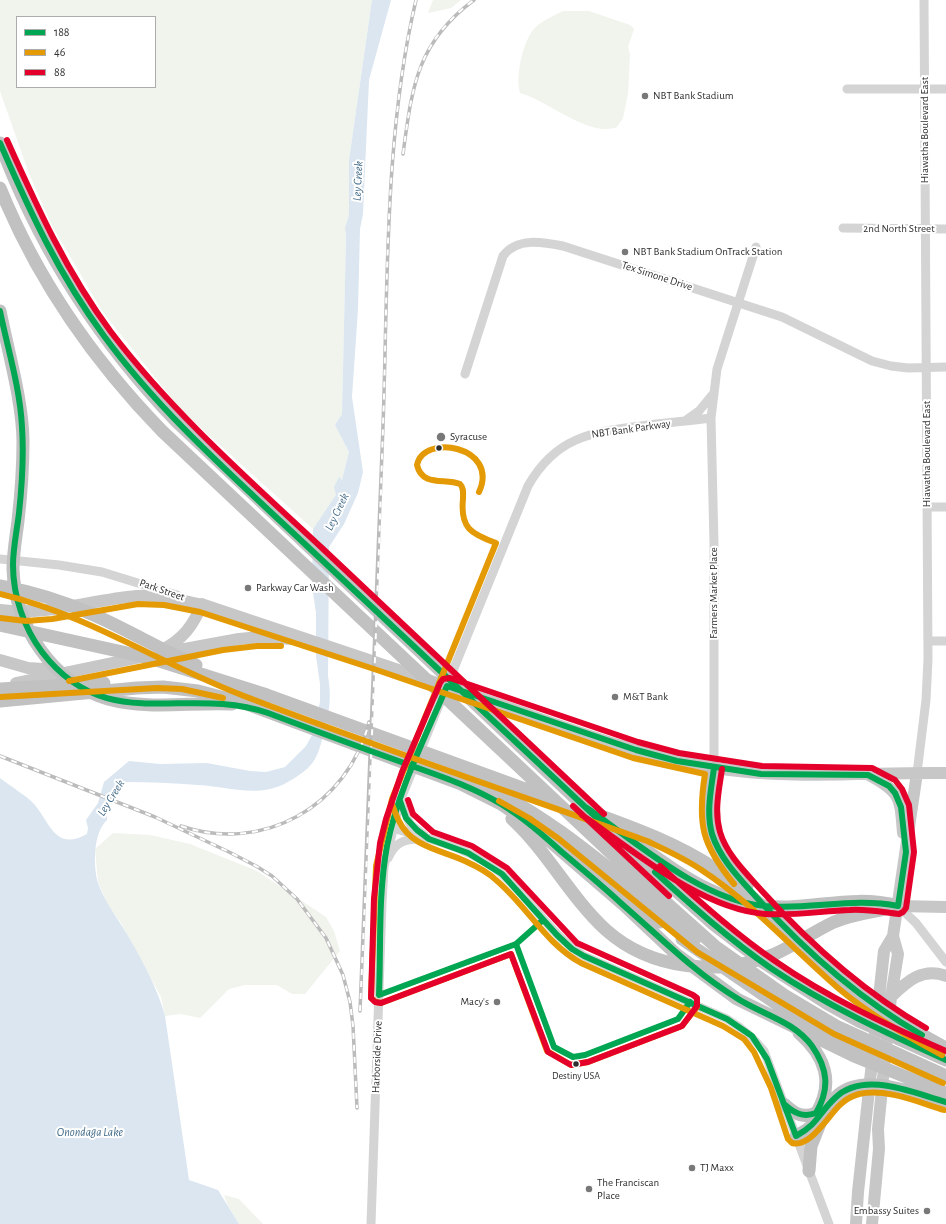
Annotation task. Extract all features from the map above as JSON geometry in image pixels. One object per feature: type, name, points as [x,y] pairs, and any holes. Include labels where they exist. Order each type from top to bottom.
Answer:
[{"type":"highway","points":[[0,143],[8,166],[38,229],[58,266],[104,336],[160,404],[231,474],[627,847],[712,923],[762,962],[805,991],[859,1021],[946,1060]]},
{"type":"highway","points":[[0,188],[9,211],[40,270],[63,308],[128,394],[154,423],[221,488],[613,855],[716,947],[787,997]]},
{"type":"highway","points":[[0,312],[19,408],[23,440],[22,471],[13,569],[20,613],[37,647],[57,669],[78,685],[92,693],[134,704],[162,705],[264,703]]},
{"type":"highway","points":[[0,582],[35,593],[94,615],[150,649],[244,688],[264,703]]},
{"type":"highway","points":[[0,586],[35,593]]},
{"type":"highway","points":[[0,625],[184,664]]},
{"type":"highway","points":[[0,689],[157,680],[183,681],[221,689],[264,703],[477,782],[533,811],[564,833],[701,945],[838,1027],[946,1076]]},
{"type":"highway","points":[[0,701],[137,688],[163,687],[216,694],[264,703]]},
{"type":"highway","points":[[714,768],[708,812],[710,826],[716,845],[733,870],[782,926]]},
{"type":"highway","points":[[450,771],[481,793],[521,828],[540,849],[588,912],[607,931],[631,947],[651,957],[686,966],[731,966],[759,960],[776,953],[817,931],[855,914],[880,911],[898,906]]},
{"type":"highway","points":[[450,771],[650,834],[678,847],[730,880],[844,982],[867,1000],[946,1048]]},
{"type":"highway","points":[[481,793],[501,804],[530,824],[676,954],[737,999],[854,1056],[946,1093]]},
{"type":"highway","points":[[586,808],[683,875],[717,894],[741,902],[765,906],[790,907],[864,900],[880,901],[898,906]]},
{"type":"highway","points":[[555,845],[736,978],[781,1007],[832,1036],[882,1059],[905,1069],[946,1080]]},
{"type":"highway","points":[[786,1023],[809,1042],[822,1061],[826,1076],[826,1088],[811,1146],[809,1171]]},
{"type":"highway","points":[[795,1134],[820,1114],[844,1090],[857,1084],[879,1085],[946,1102]]},
{"type":"highway","points":[[784,1104],[795,1113],[803,1116],[820,1114]]},
{"type":"main road","points":[[0,610],[26,613],[51,611],[138,596],[164,597],[202,604],[195,621],[183,636],[173,644],[150,649],[101,665],[0,686]]},
{"type":"main road","name":"Park Street","points":[[202,604],[636,750],[714,768],[761,774],[868,775],[946,773]]},
{"type":"main road","points":[[150,649],[260,637],[312,641]]},
{"type":"main road","points":[[0,660],[11,665],[38,670],[59,670],[101,665]]},
{"type":"main road","name":"Hiawatha Boulevard East","points":[[886,995],[898,954],[893,936],[917,773]]},
{"type":"main road","points":[[868,775],[889,786],[899,800],[906,852]]},
{"type":"main road","points":[[898,906],[946,907]]},
{"type":"main road","points":[[856,1224],[865,1128],[886,995],[906,982],[923,974],[936,973],[946,976]]},
{"type":"main road","points":[[872,1224],[878,1149],[886,995]]},
{"type":"street","name":"Hiawatha Boulevard East","points":[[917,773],[926,700],[928,641],[924,0]]},
{"type":"street","points":[[847,89],[946,89]]},
{"type":"street","name":"2nd North Street","points":[[843,228],[946,229]]},
{"type":"street","name":"Tex Simone Drive","points":[[465,374],[503,256],[518,244],[528,242],[563,246],[797,323],[872,362],[891,366],[946,367]]},
{"type":"street","name":"NBT Bank Parkway","points":[[447,686],[528,486],[544,461],[569,442],[590,434],[606,430],[711,418],[713,392],[720,356],[756,247]]},
{"type":"street","name":"NBT Bank Parkway","points":[[684,421],[699,411],[713,392]]},
{"type":"street","name":"Farmers Market Place","points":[[711,418],[714,544],[714,768]]},
{"type":"street","points":[[927,507],[946,507]]},
{"type":"street","name":"Park Street","points":[[0,559],[59,564],[102,572],[202,604]]},
{"type":"street","points":[[928,641],[946,641]]},
{"type":"street","name":"Harborside Drive","points":[[371,1224],[384,867],[392,828],[400,801],[447,686]]},
{"type":"street","points":[[400,801],[410,824],[429,839]]},
{"type":"street","points":[[392,828],[468,853],[502,874],[557,935],[574,950],[727,1019],[746,1031],[755,1039],[764,1051],[829,1224]]},
{"type":"street","points":[[384,867],[392,850],[399,842],[407,839],[429,839]]},
{"type":"street","points":[[898,906],[916,923],[946,962]]},
{"type":"shaded area","points":[[0,0],[372,0],[349,160],[349,215],[345,228],[342,414],[335,425],[349,452],[342,480],[339,478],[337,495],[313,529],[181,410],[102,311],[51,224],[28,171],[0,91]]},
{"type":"shaded area","points":[[433,0],[461,0],[451,8],[428,13]]},
{"type":"shaded area","points":[[563,11],[589,11],[630,25],[634,29],[628,47],[630,54],[628,94],[623,118],[617,127],[606,129],[581,123],[531,97],[520,93],[520,67],[524,47],[528,38],[538,25]]},
{"type":"shaded area","points":[[113,833],[150,835],[190,844],[257,871],[326,917],[334,931],[340,951],[305,994],[292,994],[277,985],[245,985],[229,989],[200,1018],[181,1014],[165,1016],[161,997],[121,923],[107,904],[98,882],[95,849]]},
{"type":"shaded area","points":[[224,1195],[239,1199],[263,1224],[239,1224],[228,1206]]},
{"type":"water","name":"Onondaga Lake","points":[[372,0],[391,0],[369,80],[363,214],[360,229],[358,309],[352,397],[363,472],[358,493],[344,524],[329,547],[328,676],[330,699],[327,721],[319,751],[310,766],[293,779],[270,789],[258,791],[235,790],[189,784],[125,782],[113,794],[109,804],[107,820],[99,833],[95,850],[96,876],[100,888],[146,968],[162,1005],[165,1016],[189,1180],[218,1190],[239,1224],[0,1224],[0,778],[31,801],[50,827],[61,838],[77,838],[87,834],[88,828],[86,820],[98,803],[104,782],[129,761],[160,764],[207,763],[250,771],[266,772],[285,767],[306,746],[312,735],[320,702],[320,684],[316,656],[316,613],[312,586],[313,529],[336,495],[334,487],[339,477],[342,480],[349,452],[335,425],[342,414],[345,228],[349,215],[349,160]]},
{"type":"railway","points":[[360,1011],[381,499],[389,212],[398,104],[416,0]]},
{"type":"railway","points":[[403,154],[414,88],[420,68],[428,50],[455,16],[474,0]]},
{"type":"railway","points":[[181,826],[212,833],[242,833],[271,828],[298,816],[322,799],[342,778],[358,752],[369,722]]},
{"type":"railway","points":[[0,756],[155,817],[229,852],[272,876],[297,899],[326,938],[343,975],[350,1002],[353,1026],[357,1108]]},
{"type":"transit line","name":"88","points":[[7,140],[41,215],[80,287],[111,332],[159,390],[239,470],[604,814]]},
{"type":"transit line","name":"188","points":[[0,143],[34,218],[73,290],[104,336],[150,393],[228,472],[599,820]]},
{"type":"transit line","name":"188","points":[[0,311],[19,398],[22,427],[22,481],[13,559],[17,600],[25,622],[36,643],[42,652],[67,678],[93,693],[120,701],[149,704],[207,703],[237,706],[268,713],[454,781],[501,804],[518,815],[541,834],[705,976],[735,997],[776,1018],[804,1037],[817,1054],[824,1071],[824,1096],[816,1113],[807,1115],[799,1114],[784,1104]]},
{"type":"transit line","name":"46","points":[[479,492],[483,476],[479,464],[470,455],[458,449],[445,447],[432,449],[422,455],[417,465],[420,472],[429,479],[460,484],[463,491],[463,517],[469,528],[474,533],[496,543],[392,799],[376,866],[371,998],[376,1002],[381,1003],[511,954],[547,1051],[571,1065],[588,1062],[682,1026],[697,1007]]},
{"type":"transit line","name":"46","points":[[0,594],[33,603],[64,614],[183,670],[244,696],[395,752],[647,841],[669,851],[696,867],[739,898],[850,998],[902,1033],[942,1055]]},
{"type":"transit line","name":"46","points":[[0,618],[26,621],[52,619],[138,604],[164,605],[200,612],[374,669],[633,758],[705,774],[702,807],[704,833],[715,857],[734,884]]},
{"type":"transit line","name":"46","points":[[69,681],[223,650],[257,646],[281,646]]},
{"type":"transit line","name":"88","points":[[408,800],[413,814],[433,832],[472,846],[507,868],[577,943],[697,998],[697,1006],[682,1026],[588,1062],[571,1065],[548,1052],[511,954],[381,1003],[375,1002],[371,998],[374,898],[380,843],[386,819],[402,772],[443,679],[450,678],[638,742],[679,753],[762,766],[872,768],[895,780],[902,789],[909,805],[914,852],[906,908],[899,914],[856,910],[797,914],[765,914],[741,910],[693,890],[669,876],[582,815]]},
{"type":"transit line","name":"188","points":[[543,920],[516,944],[379,995],[382,883],[387,846],[405,784],[447,686],[636,750],[677,761],[761,774],[868,775],[889,786],[895,793],[901,807],[906,852],[898,906],[848,903],[782,907],[742,902],[718,894],[695,882],[649,853],[587,808]]},
{"type":"transit line","name":"46","points":[[0,697],[157,688],[182,689],[223,698]]},
{"type":"transit line","name":"188","points":[[714,768],[710,801],[710,826],[720,852],[731,868],[776,918],[814,956],[855,990],[899,1021],[922,1035]]},
{"type":"transit line","name":"88","points":[[722,769],[717,816],[720,832],[732,856],[781,911],[819,949],[859,983],[903,1014],[926,1028]]},
{"type":"transit line","name":"188","points":[[400,801],[406,818],[417,830],[429,839],[468,853],[502,874],[557,935],[572,949],[584,956],[727,1019],[752,1036],[767,1059],[796,1136],[814,1123],[835,1098],[847,1090],[860,1086],[889,1086],[946,1102]]},
{"type":"transit line","name":"46","points":[[499,801],[529,818],[559,839],[697,952],[834,1034],[943,1083]]},
{"type":"transit line","name":"46","points":[[392,804],[404,830],[411,837],[428,847],[456,857],[489,874],[507,890],[546,935],[568,955],[581,963],[723,1026],[744,1039],[754,1052],[771,1088],[788,1139],[792,1143],[799,1143],[813,1135],[843,1102],[859,1094],[891,1094],[944,1110]]},
{"type":"transit line","name":"88","points":[[573,806],[669,896]]},
{"type":"transit line","name":"88","points":[[660,866],[730,927],[795,974],[858,1010],[946,1051]]},
{"type":"transit line","name":"188","points":[[655,872],[726,935],[772,969],[835,1006],[879,1029],[946,1060]]},
{"type":"transit line","name":"188","points":[[516,944],[554,1047],[573,1057],[585,1055],[678,1019],[690,1002]]},
{"type":"place","name":"NBT Bank Stadium","points":[[645,96]]},
{"type":"place","name":"NBT Bank Stadium OnTrack Station","points":[[625,252]]},
{"type":"place","name":"Syracuse","points":[[441,437]]},
{"type":"place","name":"Parkway Car Wash","points":[[248,588]]},
{"type":"place","name":"M&T Bank","points":[[615,697]]},
{"type":"place","name":"Macy's","points":[[497,1002]]},
{"type":"place","name":"Destiny USA","points":[[576,1064]]},
{"type":"place","name":"TJ Maxx","points":[[692,1168]]},
{"type":"place","name":"The Franciscan Place","points":[[589,1189]]},
{"type":"place","name":"Embassy Suites","points":[[927,1211]]},
{"type":"water label","name":"Ley Creek","points":[[358,181]]},
{"type":"water label","name":"Ley Creek","points":[[337,512]]},
{"type":"water label","name":"Ley Creek","points":[[111,798]]}]
